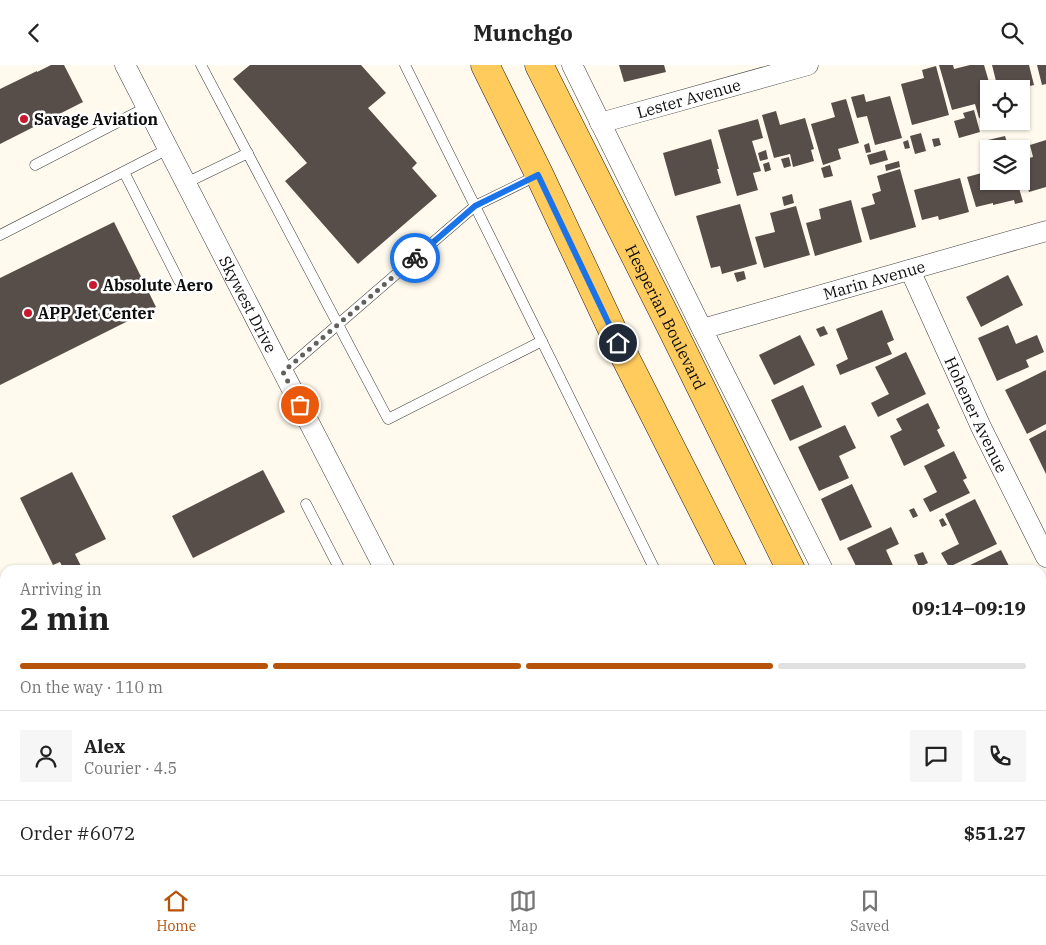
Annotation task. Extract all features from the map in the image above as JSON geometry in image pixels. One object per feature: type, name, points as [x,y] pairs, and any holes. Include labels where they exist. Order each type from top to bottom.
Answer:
[{"type":"main road","points":[[485,65],[626,359],[730,565]]},
{"type":"main road","name":"Hesperian Boulevard","points":[[539,65],[789,565]]},
{"type":"street","name":"Skywest Drive","points":[[125,65],[382,565]]},
{"type":"street","name":"Hesperian Boulevard","points":[[572,65],[820,565]]},
{"type":"street","name":"Lester Avenue","points":[[600,123],[808,65]]},
{"type":"street","name":"Marin Avenue","points":[[702,329],[1046,231]]},
{"type":"street","name":"Hohener Avenue","points":[[910,270],[981,427],[1046,557]]},
{"type":"lane","points":[[201,65],[388,419],[542,341]]},
{"type":"lane","points":[[405,65],[653,565]]},
{"type":"lane","points":[[35,165],[147,107]]},
{"type":"lane","points":[[0,235],[168,149]]},
{"type":"lane","points":[[186,183],[248,153]]},
{"type":"lane","points":[[124,172],[179,281]]},
{"type":"lane","points":[[283,372],[475,206],[538,175]]},
{"type":"lane","points":[[306,504],[337,565]]},
{"type":"building","name":"Savage Aviation","points":[[51,65],[64,65],[83,102],[0,144],[0,89]]},
{"type":"building","points":[[250,65],[361,65],[386,93],[368,108],[417,163],[412,168],[437,196],[358,264],[285,181],[307,163],[233,79]]},
{"type":"building","points":[[619,65],[664,65],[666,72],[624,82]]},
{"type":"building","points":[[939,65],[953,65],[954,69],[970,65],[984,65],[988,80],[980,80],[980,118],[975,104],[952,110]]},
{"type":"building","points":[[992,65],[1029,65],[1034,85],[1030,86],[1030,80],[996,80]]},
{"type":"building","points":[[1037,65],[1046,65],[1046,84],[1042,85]]},
{"type":"building","points":[[936,66],[949,115],[912,125],[901,84],[924,78],[922,70]]},
{"type":"building","points":[[864,94],[866,102],[890,96],[902,138],[875,145],[867,116],[857,118],[851,97]]},
{"type":"building","points":[[846,99],[859,143],[838,149],[841,159],[823,165],[811,124],[835,117],[831,103]]},
{"type":"building","points":[[974,110],[980,132],[959,138],[954,121],[965,118],[963,113]]},
{"type":"building","points":[[776,111],[780,125],[805,118],[814,149],[811,150],[814,161],[793,167],[790,154],[774,158],[762,115]]},
{"type":"building","points":[[758,119],[763,138],[752,141],[761,171],[753,173],[758,190],[737,196],[718,130]]},
{"type":"building","points":[[921,133],[926,151],[915,154],[910,136]]},
{"type":"building","points":[[1005,136],[1006,140],[988,140]]},
{"type":"building","points":[[939,138],[941,145],[934,147],[932,139]]},
{"type":"building","points":[[711,139],[721,183],[675,196],[663,153]]},
{"type":"building","points":[[908,140],[910,148],[905,149],[903,142]]},
{"type":"building","points":[[1046,140],[1046,187],[1029,192],[1030,158],[1033,157],[1030,145]]},
{"type":"building","points":[[869,143],[871,152],[866,153],[864,145]]},
{"type":"building","points":[[766,150],[768,159],[760,161],[758,153]]},
{"type":"building","points":[[885,150],[888,160],[870,165],[867,155]]},
{"type":"building","points":[[789,157],[791,166],[784,168],[781,159]]},
{"type":"building","points":[[899,161],[900,167],[886,171],[885,165]]},
{"type":"building","points":[[769,162],[771,170],[765,172],[763,164]]},
{"type":"building","points":[[830,165],[833,176],[824,178],[821,168]]},
{"type":"building","points":[[900,169],[916,227],[870,240],[861,208],[875,204],[872,194],[881,191],[877,176]]},
{"type":"building","points":[[980,173],[980,190],[1020,190],[1023,202],[1015,204],[1014,200],[976,207],[967,177]]},
{"type":"building","points":[[960,178],[969,212],[939,220],[938,216],[922,220],[914,190]]},
{"type":"building","points":[[792,194],[794,203],[784,206],[782,197]]},
{"type":"building","points":[[851,200],[862,242],[815,256],[806,223],[821,219],[819,209]]},
{"type":"building","points":[[740,204],[757,264],[722,274],[720,266],[711,268],[696,216]]},
{"type":"building","points":[[796,206],[810,255],[764,268],[755,237],[775,232],[770,213]]},
{"type":"building","name":"Absolute Aero","points":[[114,222],[156,307],[0,385],[0,278]]},
{"type":"building","points":[[744,271],[746,279],[737,282],[734,273]]},
{"type":"building","points":[[1008,275],[1023,305],[981,327],[966,297]]},
{"type":"building","points":[[882,310],[894,340],[887,343],[892,354],[840,375],[836,365],[848,359],[836,329]]},
{"type":"building","points":[[1008,325],[1016,344],[1037,335],[1044,352],[1026,360],[1029,367],[997,381],[978,338]]},
{"type":"building","points":[[824,326],[828,334],[820,337],[816,329]]},
{"type":"building","points":[[800,335],[815,365],[774,385],[759,355]]},
{"type":"building","points":[[906,352],[926,394],[878,417],[871,403],[889,394],[875,367]]},
{"type":"building","points":[[1046,370],[1046,424],[1027,434],[1005,390]]},
{"type":"building","points":[[803,385],[822,427],[790,441],[771,400]]},
{"type":"building","points":[[928,403],[940,428],[937,430],[945,446],[904,466],[890,436],[902,430],[896,419]]},
{"type":"building","points":[[845,425],[856,448],[839,456],[849,478],[819,491],[798,447]]},
{"type":"building","points":[[1046,430],[1046,474],[1029,439]]},
{"type":"building","points":[[954,451],[967,478],[963,480],[970,493],[930,512],[923,499],[937,492],[924,466]]},
{"type":"building","points":[[263,470],[285,512],[193,558],[172,516]]},
{"type":"building","points":[[72,472],[106,539],[75,554],[80,565],[62,565],[60,562],[53,565],[20,498]]},
{"type":"building","points":[[852,484],[872,527],[840,541],[821,499]]},
{"type":"building","points":[[975,499],[997,544],[953,565],[948,565],[941,553],[959,544],[945,514]]},
{"type":"building","points":[[914,508],[918,516],[913,518],[909,510]]},
{"type":"building","points":[[943,518],[947,525],[942,527],[939,520]]},
{"type":"building","points":[[891,527],[899,544],[886,550],[893,565],[856,565],[847,548]]},
{"type":"building","points":[[1001,550],[1008,565],[970,565]]},
{"type":"building","points":[[923,552],[928,563],[918,565],[914,555]]},
{"type":"way so far","points":[[300,405],[283,372],[415,258]]},
{"type":"place","name":"Savage Aviation","points":[[24,119]]},
{"type":"place","name":"Absolute Aero","points":[[93,285]]},
{"type":"place","name":"APP Jet Center","points":[[28,313]]},
{"type":"route","points":[[415,258],[475,206],[538,175],[618,343]]}]
